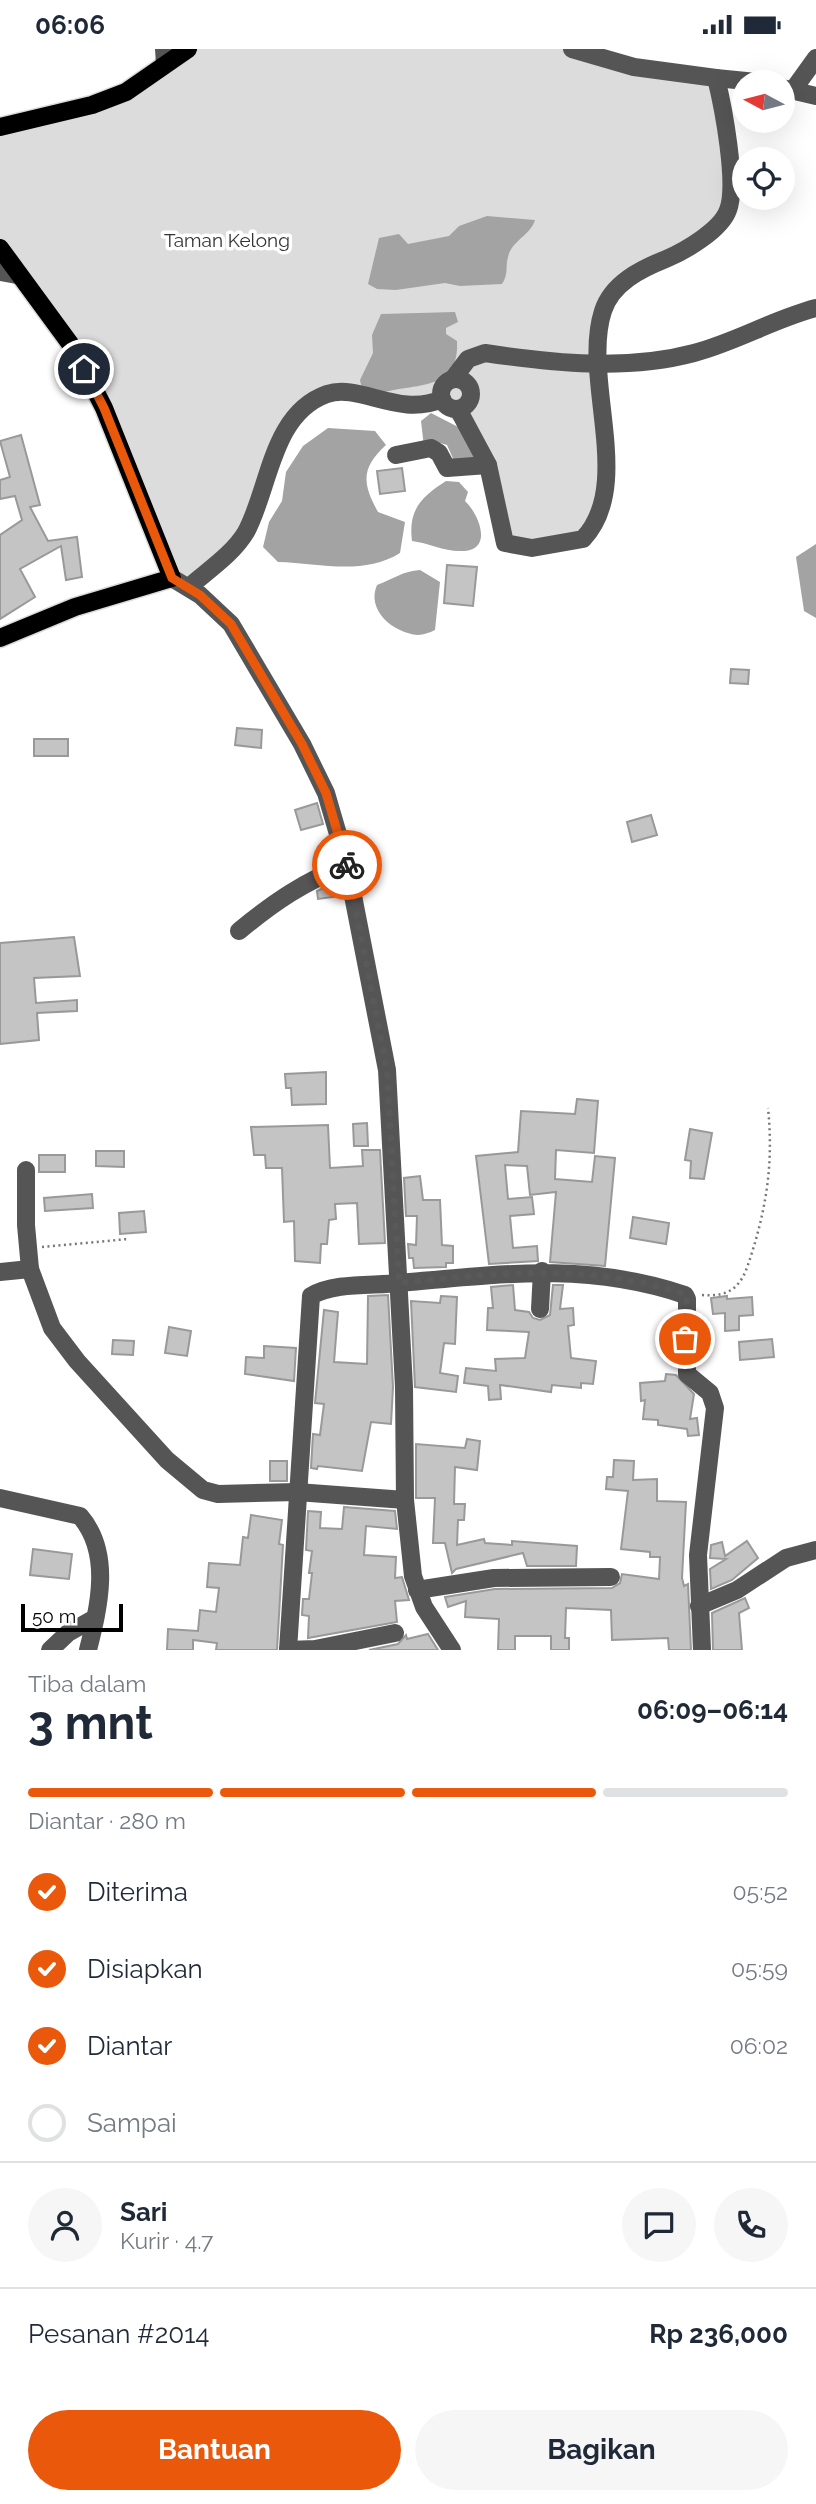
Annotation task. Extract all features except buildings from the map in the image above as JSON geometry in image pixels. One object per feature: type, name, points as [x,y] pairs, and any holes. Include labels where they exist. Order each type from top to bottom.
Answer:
[{"type":"main road","points":[[0,127],[92,105],[126,92],[164,57],[188,49]]},
{"type":"main road","points":[[0,248],[74,349],[92,384],[172,578],[75,607],[0,638]]},
{"type":"street","points":[[572,49],[634,67],[732,80]]},
{"type":"street","points":[[795,81],[816,58]]},
{"type":"street","points":[[458,409],[488,465],[505,544],[532,548],[583,539],[598,521],[603,508],[605,459],[597,336],[603,311],[621,284],[707,233],[728,211],[732,182],[716,78]]},
{"type":"street","points":[[795,91],[816,96]]},
{"type":"street","points":[[0,272],[18,275]]},
{"type":"street","points":[[453,379],[464,381],[470,389],[467,404],[458,409],[448,407],[442,399],[442,388],[453,379],[468,359],[485,353],[599,364],[695,353],[816,309]]},
{"type":"street","points":[[189,587],[236,546],[245,533],[262,494],[279,441],[308,405],[330,393],[411,406],[442,399]]},
{"type":"street","points":[[396,455],[431,448],[439,453],[447,468],[488,465]]},
{"type":"street","points":[[172,578],[189,587],[231,624],[302,744],[326,793],[348,866],[387,1070],[399,1283],[405,1500],[417,1590],[452,1650]]},
{"type":"street","points":[[239,931],[286,893],[310,879],[348,866]]},
{"type":"street","points":[[26,1170],[30,1269],[51,1328],[97,1384],[184,1475],[203,1490],[218,1494],[297,1492],[405,1500]]},
{"type":"street","points":[[0,1272],[30,1269]]},
{"type":"street","points":[[540,1309],[542,1271]]},
{"type":"street","points":[[395,1633],[358,1642],[288,1650],[311,1296],[318,1291],[353,1286],[542,1271],[611,1277],[685,1294],[688,1304],[687,1374],[710,1393],[715,1409],[699,1543],[702,1650]]},
{"type":"street","points":[[0,1498],[65,1510],[80,1516],[90,1527],[98,1549],[101,1571],[88,1650]]},
{"type":"street","points":[[699,1606],[737,1590],[786,1558],[816,1550]]},
{"type":"street","points":[[417,1590],[494,1578],[611,1577]]},
{"type":"street","points":[[50,1650],[68,1633],[95,1618]]},
{"type":"path","points":[[685,1294],[710,1296],[730,1291],[739,1284],[749,1262],[765,1207],[771,1174],[768,1108]]},
{"type":"path","points":[[28,1249],[128,1239]]},
{"type":"green space","name":"Taman Kelong","points":[[192,49],[575,49],[716,78],[729,163],[718,223],[621,284],[599,326],[602,508],[574,543],[502,538],[473,432],[428,404],[330,393],[296,419],[262,494],[212,566],[200,595],[172,576],[104,408],[0,248],[0,127],[92,105]]},
{"type":"shaded area","points":[[487,216],[535,220],[510,251],[502,284],[460,286],[445,283],[396,290],[377,289],[368,284],[379,238],[399,234],[408,244],[449,236],[459,226]]},
{"type":"shaded area","points":[[455,312],[458,322],[446,328],[446,334],[457,341],[456,359],[440,379],[371,397],[362,389],[360,380],[373,353],[372,335],[381,314]]},
{"type":"shaded area","points":[[431,413],[466,431],[483,464],[455,463],[447,445],[440,443],[424,447],[421,421]]},
{"type":"shaded area","points":[[328,428],[375,431],[386,445],[368,469],[367,484],[378,512],[405,522],[400,553],[371,564],[340,567],[278,562],[263,547],[269,522],[282,501],[286,472],[303,446]]},
{"type":"shaded area","points":[[446,481],[459,482],[468,492],[465,501],[475,514],[481,531],[478,545],[472,549],[450,550],[412,541],[412,521],[418,505]]},
{"type":"shaded area","points":[[816,544],[816,618],[804,611],[796,557]]},
{"type":"shaded area","points":[[420,570],[440,582],[435,630],[418,635],[399,630],[384,619],[375,603],[375,594],[377,585]]},
{"type":"way so far","points":[[347,865],[355,895],[387,1070],[399,1283],[542,1271],[611,1277],[685,1294],[689,1310],[685,1339]]},
{"type":"route","points":[[84,369],[104,408],[170,567],[172,578],[200,595],[231,624],[302,744],[326,793],[347,865]]}]
